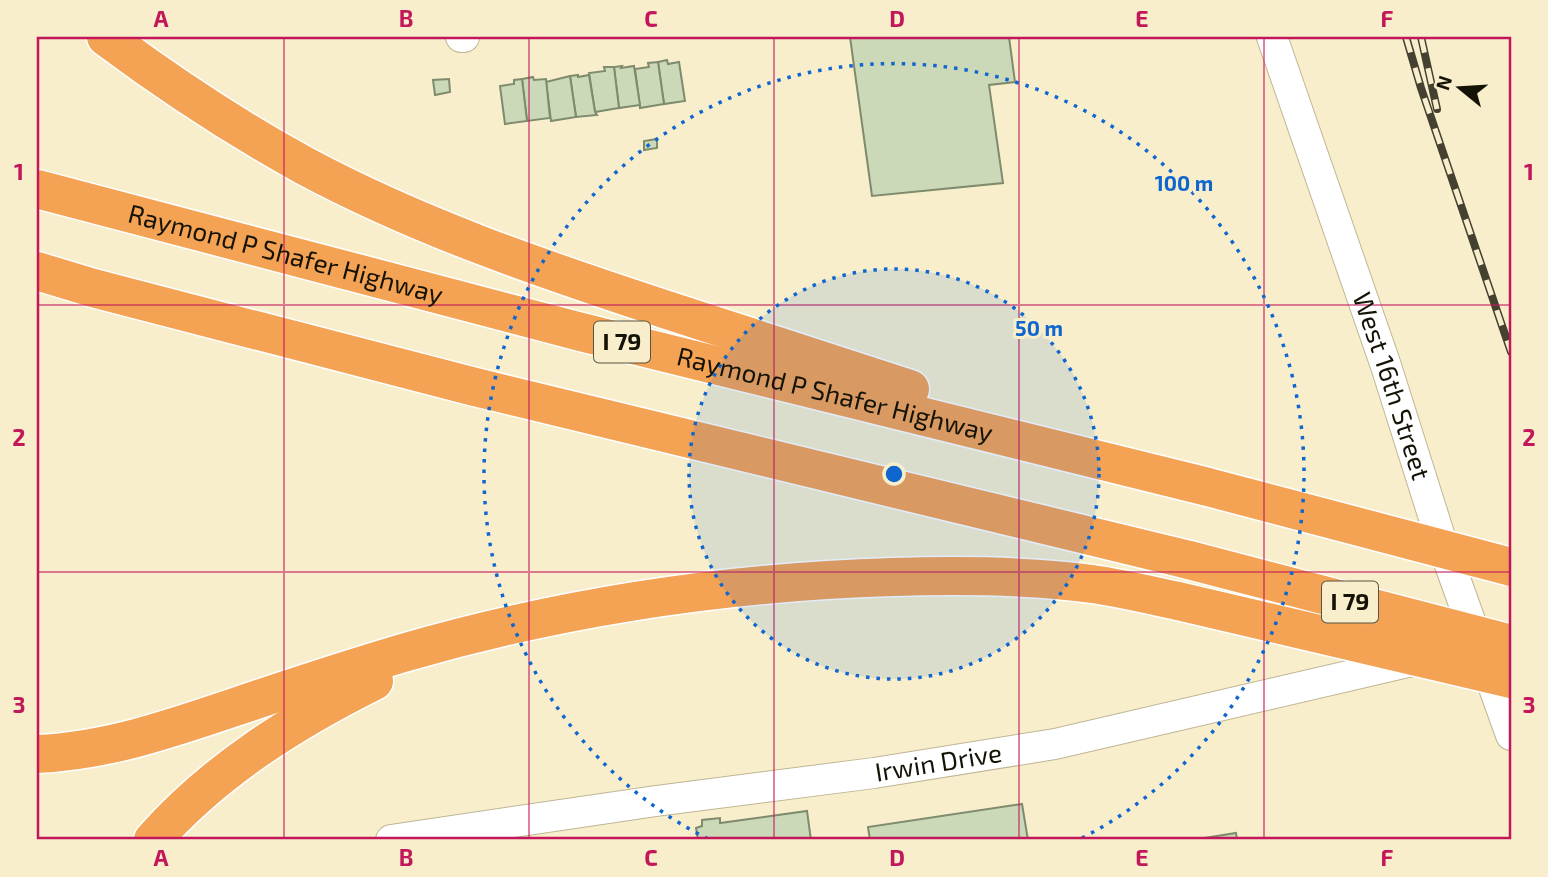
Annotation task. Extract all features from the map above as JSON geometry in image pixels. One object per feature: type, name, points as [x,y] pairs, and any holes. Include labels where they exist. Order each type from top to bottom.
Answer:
[{"type":"highway","points":[[106,37],[167,81],[259,140],[364,195],[440,229],[590,285],[1208,487]]},
{"type":"highway","name":"Raymond P Shafer Highway","points":[[37,189],[581,332],[1208,487],[1511,567]]},
{"type":"highway","name":"I 79","points":[[37,271],[471,386],[1189,559],[1495,645]]},
{"type":"highway","points":[[37,754],[85,750],[124,742],[405,652],[618,602],[736,586],[922,576],[1091,584],[1178,601],[1511,679]]},
{"type":"highway","points":[[153,840],[222,774],[258,747],[334,700],[424,659],[552,617]]},
{"type":"street","name":"West 16th Street","points":[[1272,37],[1386,366],[1440,537],[1495,645],[1511,735]]},
{"type":"street","name":"Irwin Drive","points":[[391,840],[656,801],[874,773],[1055,744],[1495,645]]},
{"type":"building","points":[[850,37],[1009,37],[1015,82],[989,85],[1003,183],[872,196]]},
{"type":"building","points":[[667,60],[668,64],[679,62],[685,101],[664,104],[658,62]]},
{"type":"building","points":[[658,62],[664,104],[640,108],[635,69],[649,67],[648,63]]},
{"type":"building","points":[[622,66],[621,68],[634,66],[640,105],[619,108],[614,67]]},
{"type":"building","points":[[604,67],[614,67],[619,108],[595,112],[589,73],[605,71]]},
{"type":"building","points":[[589,75],[597,115],[576,117],[570,76]]},
{"type":"building","points":[[570,76],[576,117],[551,121],[546,82]]},
{"type":"building","points":[[533,77],[534,80],[546,79],[550,118],[527,121],[522,79]]},
{"type":"building","points":[[449,79],[450,92],[435,95],[433,80]]},
{"type":"building","points":[[522,79],[527,121],[505,124],[500,86],[514,84],[514,80]]},
{"type":"building","points":[[657,139],[657,148],[644,150],[644,141]]},
{"type":"building","points":[[1022,804],[1028,840],[870,840],[868,827]]},
{"type":"building","points":[[807,811],[811,840],[698,840],[696,828],[702,826],[702,820],[720,818],[720,823]]},
{"type":"building","points":[[1236,833],[1237,840],[1192,840]]},
{"type":"railway","points":[[1406,37],[1511,352]]},
{"type":"railway","points":[[1421,37],[1437,109]]}]
